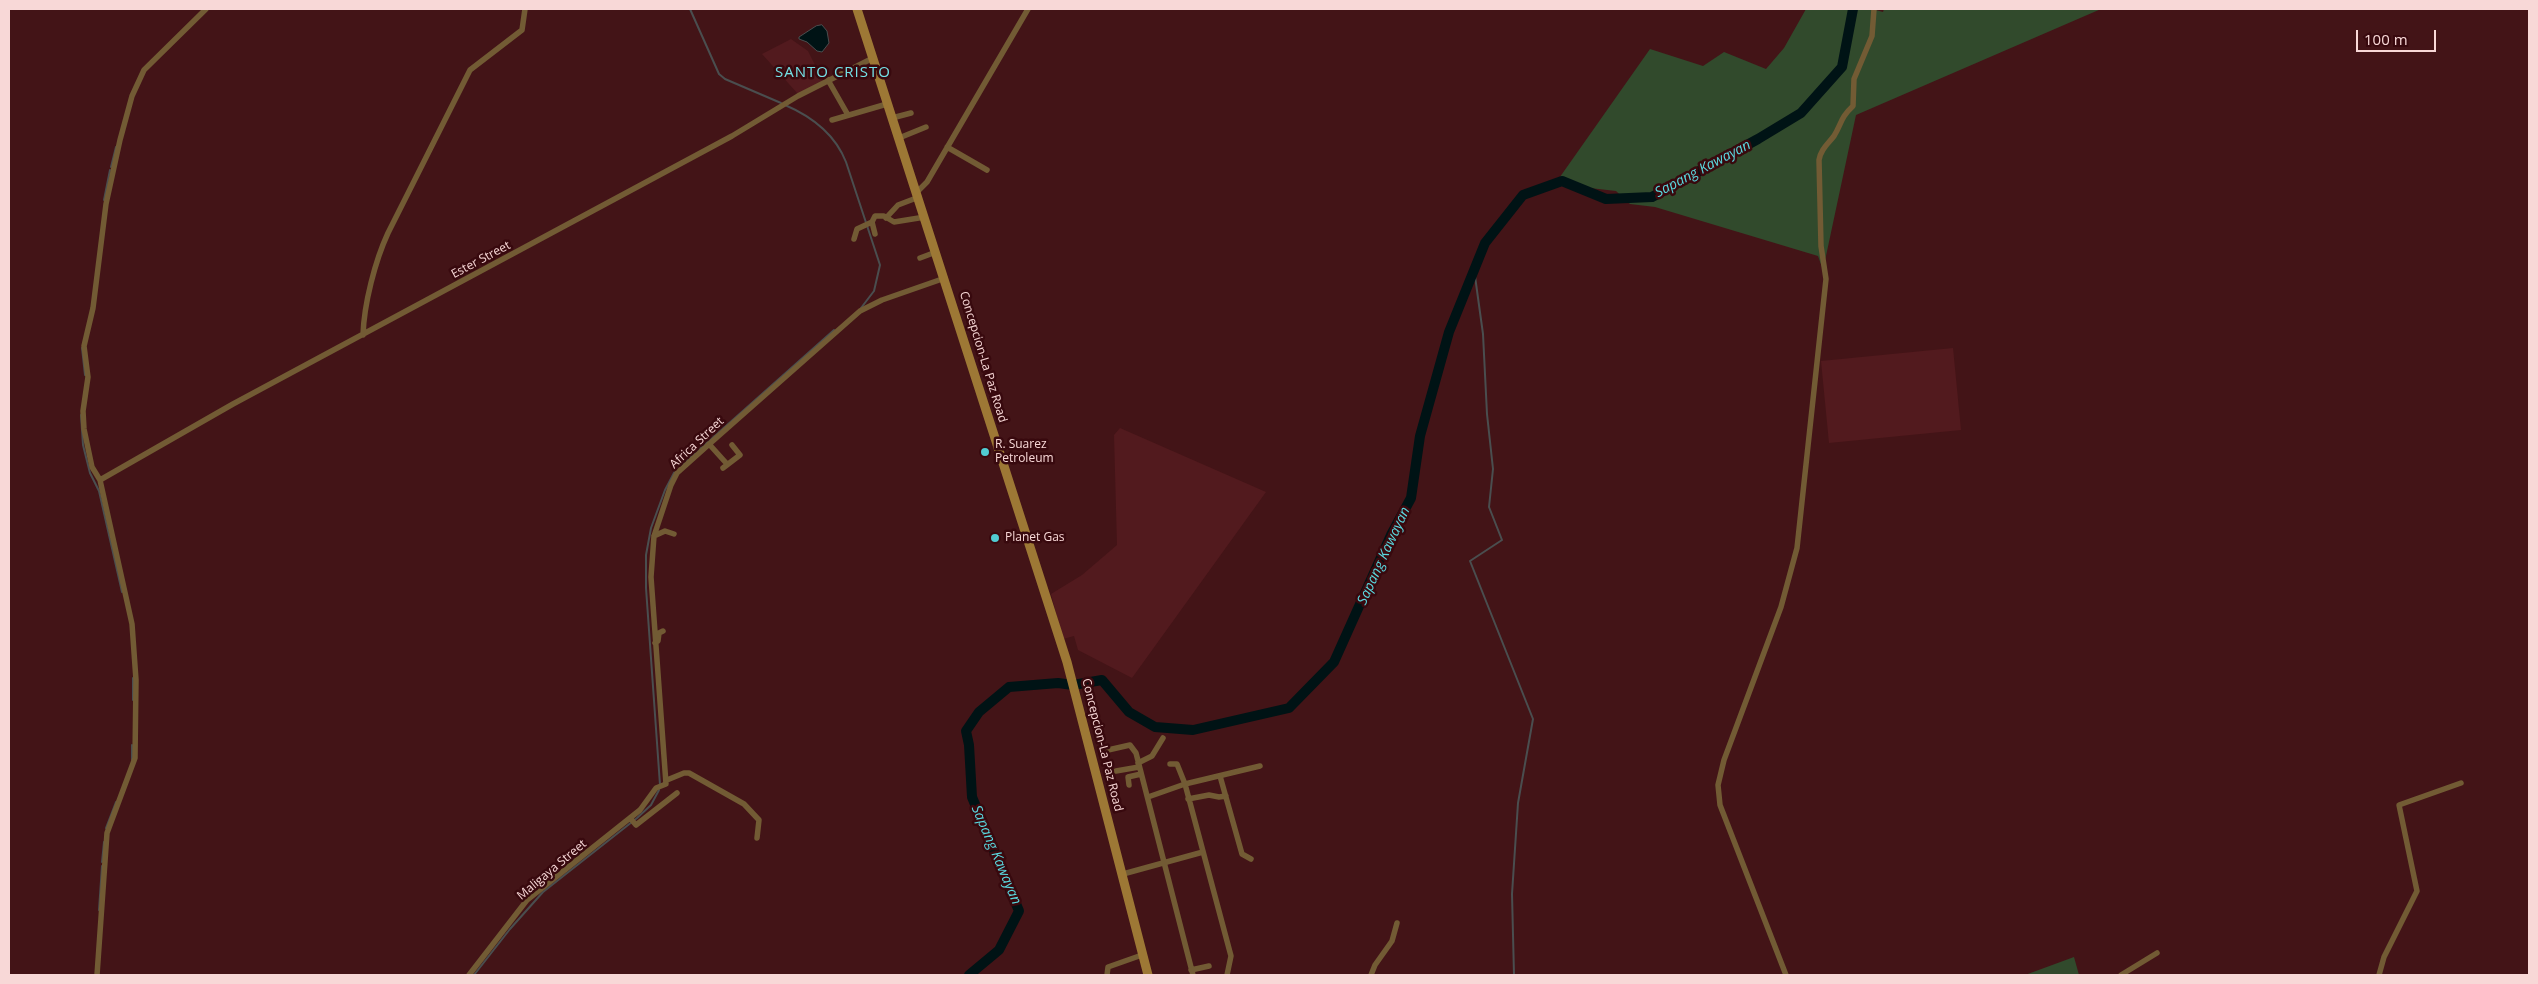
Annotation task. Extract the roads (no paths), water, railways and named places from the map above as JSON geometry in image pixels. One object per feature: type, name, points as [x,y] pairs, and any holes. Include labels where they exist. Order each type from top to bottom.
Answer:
[{"type":"main road","name":"Concepcion-La Paz Road","points":[[857,9],[1070,671],[1148,975]]},
{"type":"street","points":[[97,975],[107,833],[135,758],[136,680],[133,632],[100,480],[92,467],[84,429],[83,411],[88,377],[84,346],[93,308],[106,204],[132,96],[144,70],[206,9]]},
{"type":"street","points":[[363,335],[363,323],[380,251],[388,233],[470,70],[522,30],[525,9]]},
{"type":"street","points":[[886,218],[898,205],[918,195],[927,182],[1028,9]]},
{"type":"street","points":[[1786,975],[1720,804],[1718,785],[1724,760],[1781,607],[1797,548],[1826,278],[1821,246],[1820,160],[1822,152],[1835,134],[1842,118],[1853,106],[1854,79],[1872,36],[1874,9]]},
{"type":"street","name":"Ester Street","points":[[100,480],[233,404],[781,108],[828,80],[873,58]]},
{"type":"street","points":[[828,80],[848,114]]},
{"type":"street","points":[[832,120],[888,104]]},
{"type":"street","points":[[892,118],[911,113]]},
{"type":"street","points":[[899,138],[926,126]]},
{"type":"street","points":[[947,147],[987,170]]},
{"type":"street","points":[[854,239],[857,229],[868,223],[875,216],[894,222],[925,217]]},
{"type":"street","points":[[868,223],[875,234]]},
{"type":"street","points":[[920,258],[936,252]]},
{"type":"street","name":"Africa Street","points":[[667,780],[651,577],[654,536],[661,511],[677,473],[860,311],[882,300],[945,278]]},
{"type":"street","points":[[709,444],[725,466],[740,455],[732,445]]},
{"type":"street","points":[[654,536],[665,530],[674,534]]},
{"type":"street","points":[[655,643],[658,640],[659,633],[663,631]]},
{"type":"street","points":[[1116,771],[1139,765],[1152,756],[1162,738]]},
{"type":"street","points":[[1108,750],[1132,746],[1148,797],[1192,972],[1208,966]]},
{"type":"street","points":[[1170,764],[1178,764],[1185,784],[1232,956],[1226,975]]},
{"type":"street","points":[[1148,797],[1185,784],[1260,766]]},
{"type":"street","points":[[667,780],[684,773],[690,773],[744,804],[759,820],[757,838]]},
{"type":"street","points":[[1129,785],[1128,778],[1141,774]]},
{"type":"street","points":[[1220,776],[1242,854],[1250,859]]},
{"type":"street","name":"Maligaya Street","points":[[469,975],[527,900],[632,821],[667,780]]},
{"type":"street","points":[[2379,975],[2384,957],[2417,891],[2399,804],[2461,783]]},
{"type":"street","points":[[632,821],[636,826],[641,823],[676,794]]},
{"type":"street","points":[[1188,799],[1209,795],[1219,798],[1226,796]]},
{"type":"street","points":[[1123,874],[1203,852]]},
{"type":"street","points":[[1371,975],[1378,959],[1392,941],[1397,924]]},
{"type":"street","points":[[2121,975],[2157,953]]},
{"type":"street","points":[[1107,975],[1108,967],[1142,955]]},
{"type":"waterway","points":[[690,9],[719,74],[725,79],[781,103]]},
{"type":"waterway","name":"Sapang Kawayan","points":[[969,975],[999,950],[1019,911],[972,797],[969,745],[966,731],[979,712],[1009,687],[1058,683],[1073,685],[1102,680],[1129,712],[1155,727],[1193,730],[1289,708],[1334,662],[1391,535],[1411,498],[1420,436],[1449,332],[1485,243],[1523,195],[1562,181],[1606,199],[1652,197],[1758,139],[1801,113],[1842,67],[1853,9]]},
{"type":"waterway","points":[[785,105],[805,115],[822,128],[836,143],[846,162],[880,265],[874,291],[861,308]]},
{"type":"waterway","points":[[111,167],[116,147]]},
{"type":"waterway","points":[[104,200],[110,170]]},
{"type":"waterway","points":[[1474,269],[1483,334],[1487,414],[1493,469],[1489,507],[1502,540],[1470,561],[1533,719],[1518,803],[1512,894],[1514,975]]},
{"type":"waterway","points":[[681,466],[834,330]]},
{"type":"waterway","points":[[82,348],[85,375]]},
{"type":"waterway","points":[[81,415],[83,445],[90,473],[99,491],[122,592]]},
{"type":"waterway","points":[[660,785],[646,588],[646,555],[651,528],[665,490],[675,471]]},
{"type":"waterway","points":[[133,678],[133,700]]},
{"type":"waterway","points":[[132,745],[132,760]]},
{"type":"waterway","points":[[474,975],[510,929],[543,892],[637,818],[651,805],[659,790]]},
{"type":"waterway","points":[[106,828],[116,802]]},
{"type":"waterway","points":[[102,862],[104,842]]},
{"type":"waterway","points":[[99,910],[102,866]]},
{"type":"place","name":"R. Suarez Petroleum","points":[[985,452]]},
{"type":"place","name":"Planet Gas","points":[[995,538]]},
{"type":"district","name":"SANTO CRISTO","points":[[833,73]]}]
